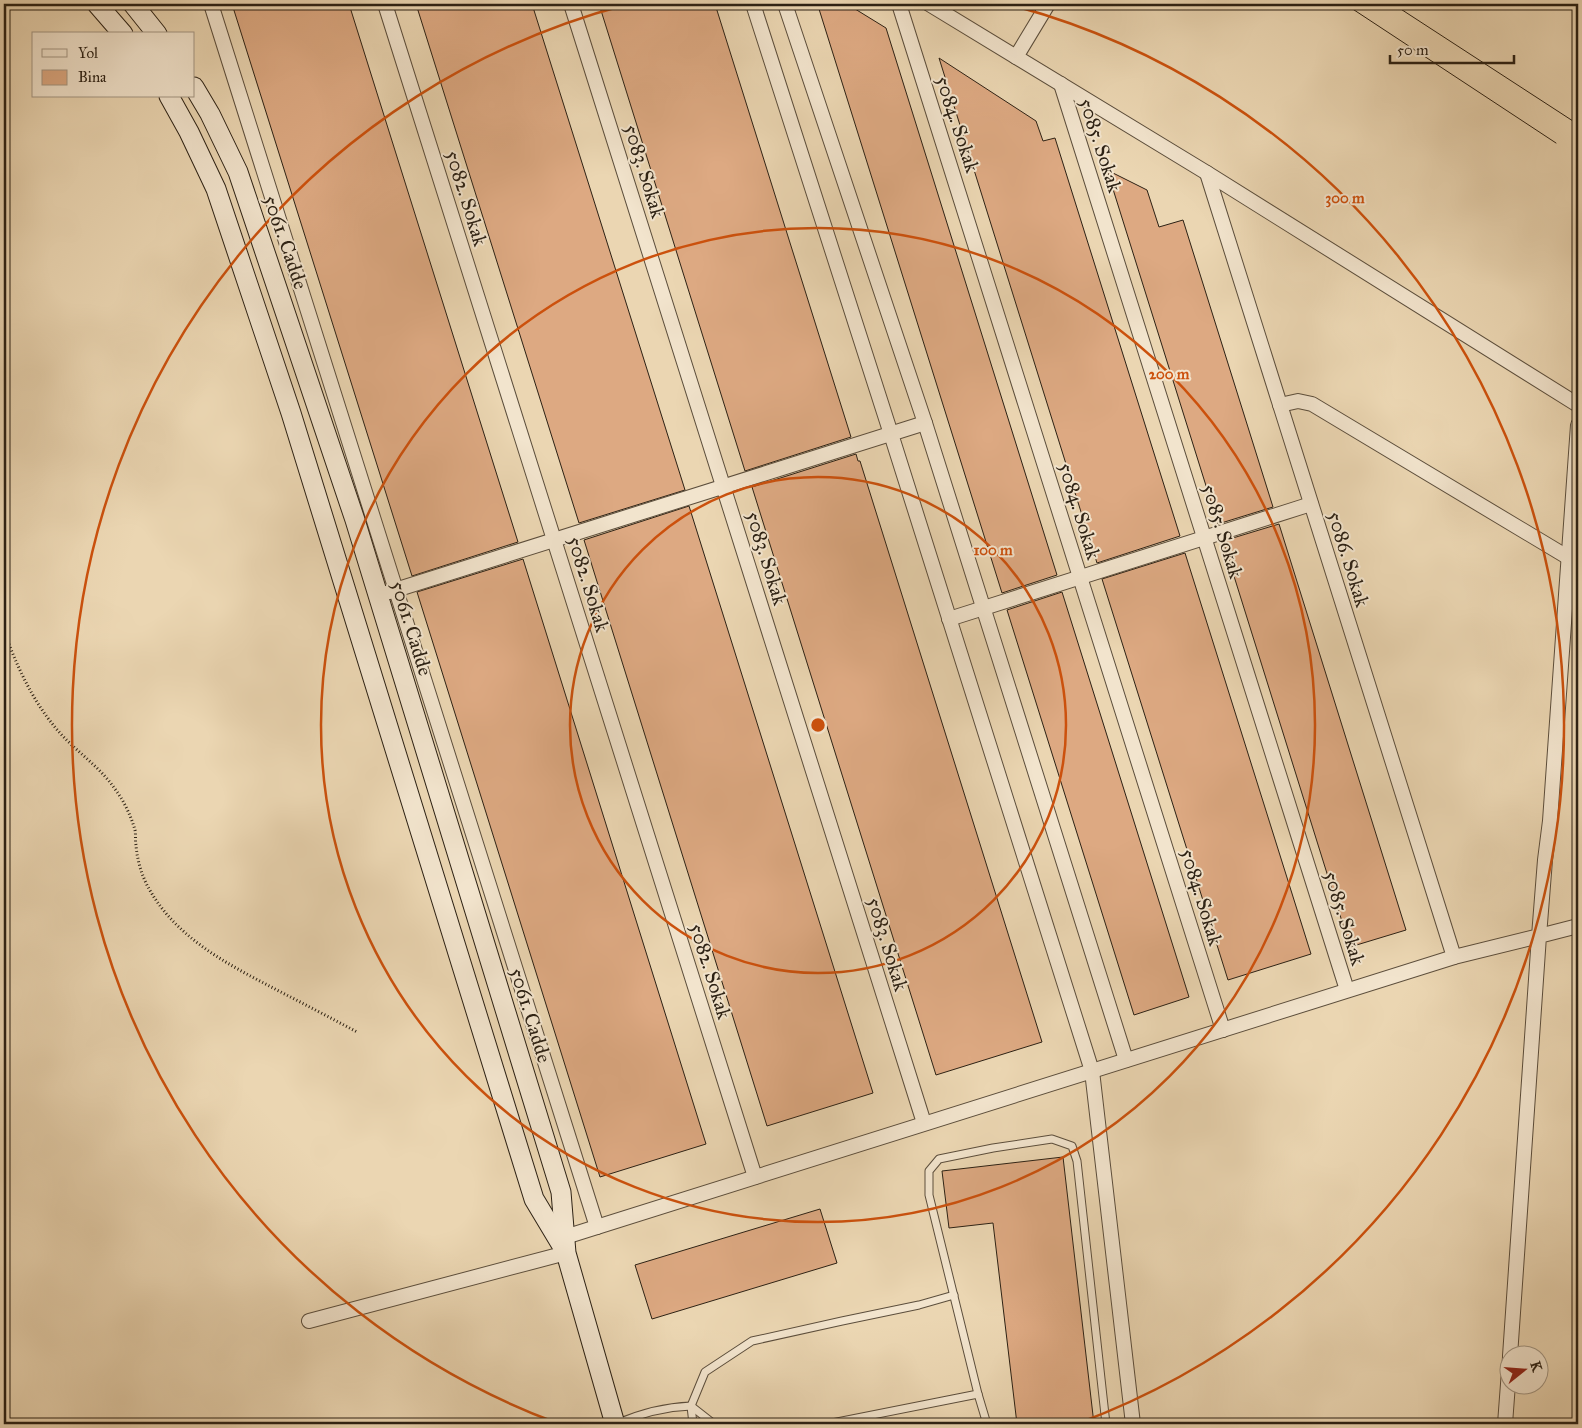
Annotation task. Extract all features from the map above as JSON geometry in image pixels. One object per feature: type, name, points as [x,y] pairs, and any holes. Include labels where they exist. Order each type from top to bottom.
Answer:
[{"type":"street","points":[[97,4],[121,32]]},
{"type":"street","points":[[133,4],[155,32]]},
{"type":"street","points":[[211,4],[387,592],[597,1227]]},
{"type":"street","name":"5082. Sokak","points":[[385,4],[755,1177]]},
{"type":"street","name":"5083. Sokak","points":[[571,4],[924,1124]]},
{"type":"street","points":[[753,4],[1092,1071],[1133,1424]]},
{"type":"street","points":[[785,4],[925,423],[1126,1060]]},
{"type":"street","name":"5084. Sokak","points":[[899,4],[1222,1030]]},
{"type":"street","points":[[929,4],[1207,173],[1578,405]]},
{"type":"street","points":[[1016,57],[1048,4]]},
{"type":"street","name":"5085. Sokak","points":[[1061,84],[1347,990]]},
{"type":"street","name":"5061. Cadde","points":[[195,89],[210,114],[238,172],[355,520],[387,592],[561,1192],[565,1245]]},
{"type":"street","points":[[169,98],[189,132],[216,189],[292,413],[534,1198],[565,1245],[616,1424]]},
{"type":"street","name":"5086. Sokak","points":[[1207,173],[1454,956]]},
{"type":"street","points":[[1280,405],[1298,402],[1312,404],[1569,558]]},
{"type":"street","points":[[387,592],[925,423]]},
{"type":"street","points":[[1511,1346],[1544,860],[1550,821],[1578,425]]},
{"type":"street","points":[[949,618],[1311,504]]},
{"type":"street","points":[[309,1321],[565,1245],[597,1227],[1454,956],[1578,926]]},
{"type":"street","points":[[1505,1424],[1507,1396]]},
{"type":"lane","points":[[987,1424],[929,1195],[929,1171],[939,1159],[1052,1139],[1072,1146],[1077,1162],[1106,1424]]},
{"type":"lane","points":[[693,1424],[691,1406],[705,1372],[752,1341],[920,1305],[954,1295]]},
{"type":"lane","points":[[827,1424],[978,1394]]},
{"type":"lane","points":[[616,1424],[634,1416],[669,1406],[691,1406],[714,1424]]},
{"type":"path","points":[[4,630],[21,672],[45,715],[72,746],[109,781],[118,794],[131,819],[135,832],[137,857],[146,883],[164,911],[191,938],[219,958],[357,1032]]},
{"type":"building","points":[[232,4],[349,4],[518,542],[412,576]]},
{"type":"building","points":[[416,4],[532,4],[685,490],[579,523]]},
{"type":"building","points":[[599,4],[715,4],[851,437],[745,471]]},
{"type":"building","points":[[835,4],[847,4],[886,28],[1057,575],[1002,593],[819,9]]},
{"type":"building","points":[[939,58],[1036,121],[1043,141],[1055,138],[1180,536],[1097,563]]},
{"type":"building","points":[[1107,170],[1147,190],[1159,227],[1183,220],[1273,507],[1218,524]]},
{"type":"building","points":[[856,454],[858,461],[860,461],[1042,1042],[936,1075],[752,487]]},
{"type":"building","points":[[689,506],[873,1093],[767,1126],[584,540]]},
{"type":"building","points":[[1279,524],[1406,930],[1350,947],[1223,541]]},
{"type":"building","points":[[1185,553],[1311,954],[1228,980],[1102,579]]},
{"type":"building","points":[[523,559],[706,1144],[600,1177],[417,592]]},
{"type":"building","points":[[1062,592],[1189,997],[1134,1015],[1007,610]]},
{"type":"building","points":[[1063,1157],[1094,1424],[1017,1424],[993,1223],[949,1228],[942,1171]]},
{"type":"building","points":[[820,1209],[837,1263],[652,1319],[635,1265]]},
{"type":"tram line","points":[[1345,4],[1556,143]]},
{"type":"tram line","points":[[1393,4],[1576,123]]}]
